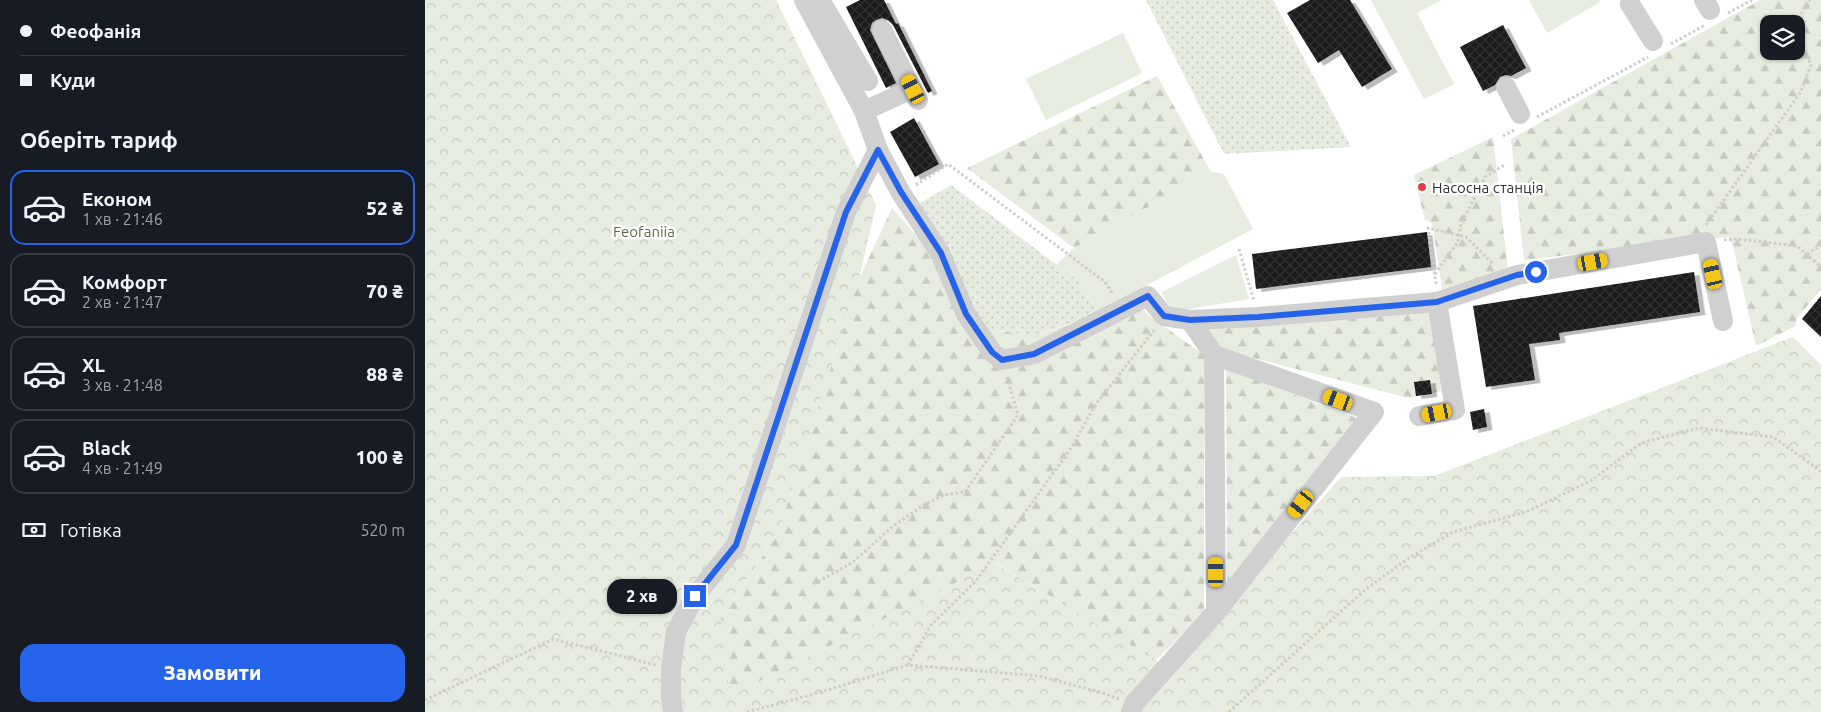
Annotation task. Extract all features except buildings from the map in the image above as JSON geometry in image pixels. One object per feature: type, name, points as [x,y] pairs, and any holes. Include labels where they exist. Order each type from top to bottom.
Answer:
[{"type":"street","points":[[804,0],[864,111],[878,150],[901,192],[941,253],[966,314],[992,352],[1002,360],[1034,354],[1148,296],[1164,316],[1190,320],[1258,317],[1437,302],[1517,275],[1705,234],[1723,321]]},
{"type":"street","points":[[828,3],[868,81]]},
{"type":"street","points":[[1630,4],[1656,48]]},
{"type":"street","points":[[864,111],[915,95],[882,30]]},
{"type":"street","points":[[1506,87],[1523,121]]},
{"type":"street","points":[[673,712],[671,669],[676,632],[695,596],[736,545],[846,212],[878,150]]},
{"type":"street","points":[[1419,416],[1455,410],[1437,302]]},
{"type":"street","points":[[1190,320],[1214,355],[1216,612]]},
{"type":"street","points":[[1132,708],[1216,612],[1374,412],[1214,355]]},
{"type":"path","points":[[1503,136],[1523,121],[1656,48],[1712,12],[1751,0]]},
{"type":"path","points":[[1810,0],[1801,14],[1801,41],[1811,66],[1800,93],[1705,234],[1797,246],[1821,267]]},
{"type":"path","points":[[915,186],[948,164],[1105,282],[1122,310]]},
{"type":"path","points":[[1506,164],[1485,177],[1461,224],[1460,233],[1459,242],[1435,274],[1428,228],[1457,235],[1466,237],[1507,279]]},
{"type":"path","points":[[1807,255],[1815,248],[1821,246]]},
{"type":"path","points":[[1239,249],[1258,317]]},
{"type":"path","points":[[908,665],[931,625],[975,581],[1069,451],[1096,404],[1164,316]]},
{"type":"path","points":[[815,584],[853,562],[892,527],[923,506],[944,496],[965,492],[1018,415],[1002,360]]},
{"type":"path","points":[[1229,712],[1365,589],[1406,560],[1453,532],[1525,512],[1592,480],[1641,443],[1699,428],[1773,438],[1821,471]]},
{"type":"path","points":[[425,700],[553,639],[671,669]]},
{"type":"path","points":[[747,712],[818,694],[908,665],[1039,676],[1103,693],[1132,708]]},
{"type":"green space","name":"Feofaniia","points":[[425,0],[776,0],[876,205],[859,279],[778,533],[721,618],[730,696],[995,563],[1172,670],[1341,477],[1434,476],[1793,337],[1821,365],[1821,712],[425,712]]},
{"type":"green space","points":[[1146,0],[1273,0],[1351,147],[1224,154]]},
{"type":"green space","points":[[1371,0],[1442,0],[1417,13],[1454,84],[1424,99]]},
{"type":"green space","points":[[1529,0],[1599,0],[1600,2],[1547,33]]},
{"type":"green space","points":[[1760,0],[1821,0],[1821,289],[1797,318],[1795,326],[1756,346],[1733,246],[1728,237],[1524,260],[1511,139]]},
{"type":"green space","points":[[1123,33],[1142,73],[1046,120],[1026,79]]},
{"type":"green space","points":[[1157,76],[1211,172],[1074,248],[967,168]]},
{"type":"green space","points":[[1493,137],[1508,271],[1442,289],[1432,223],[1425,220],[1414,175]]},
{"type":"green space","points":[[1211,172],[1224,174],[1253,229],[1098,311],[1078,281],[1056,265],[1074,248]]},
{"type":"green space","points":[[951,185],[1078,281],[1098,311],[1087,318],[1037,335],[997,331],[966,314],[915,206]]},
{"type":"green space","points":[[892,208],[948,271],[997,331],[1038,335],[1086,319],[1132,293],[1148,315],[1204,355],[1204,614],[1155,661],[996,563],[730,696],[721,618],[778,533],[859,279]]},
{"type":"green space","points":[[1236,255],[1249,299],[1171,312],[1162,292]]},
{"type":"green space","points":[[1431,309],[1441,391],[1409,398],[1222,350],[1204,327]]},
{"type":"green space","points":[[1226,369],[1357,418],[1227,582]]},
{"type":"place","name":"Насосна станція","points":[[1422,187]]},
{"type":"route","points":[[695,596],[736,545],[846,212],[878,150],[901,192],[941,253],[966,314],[992,352],[1002,360],[1034,354],[1148,296],[1164,316],[1190,320],[1258,317],[1262,315],[1437,302],[1517,275],[1536,272]]}]
